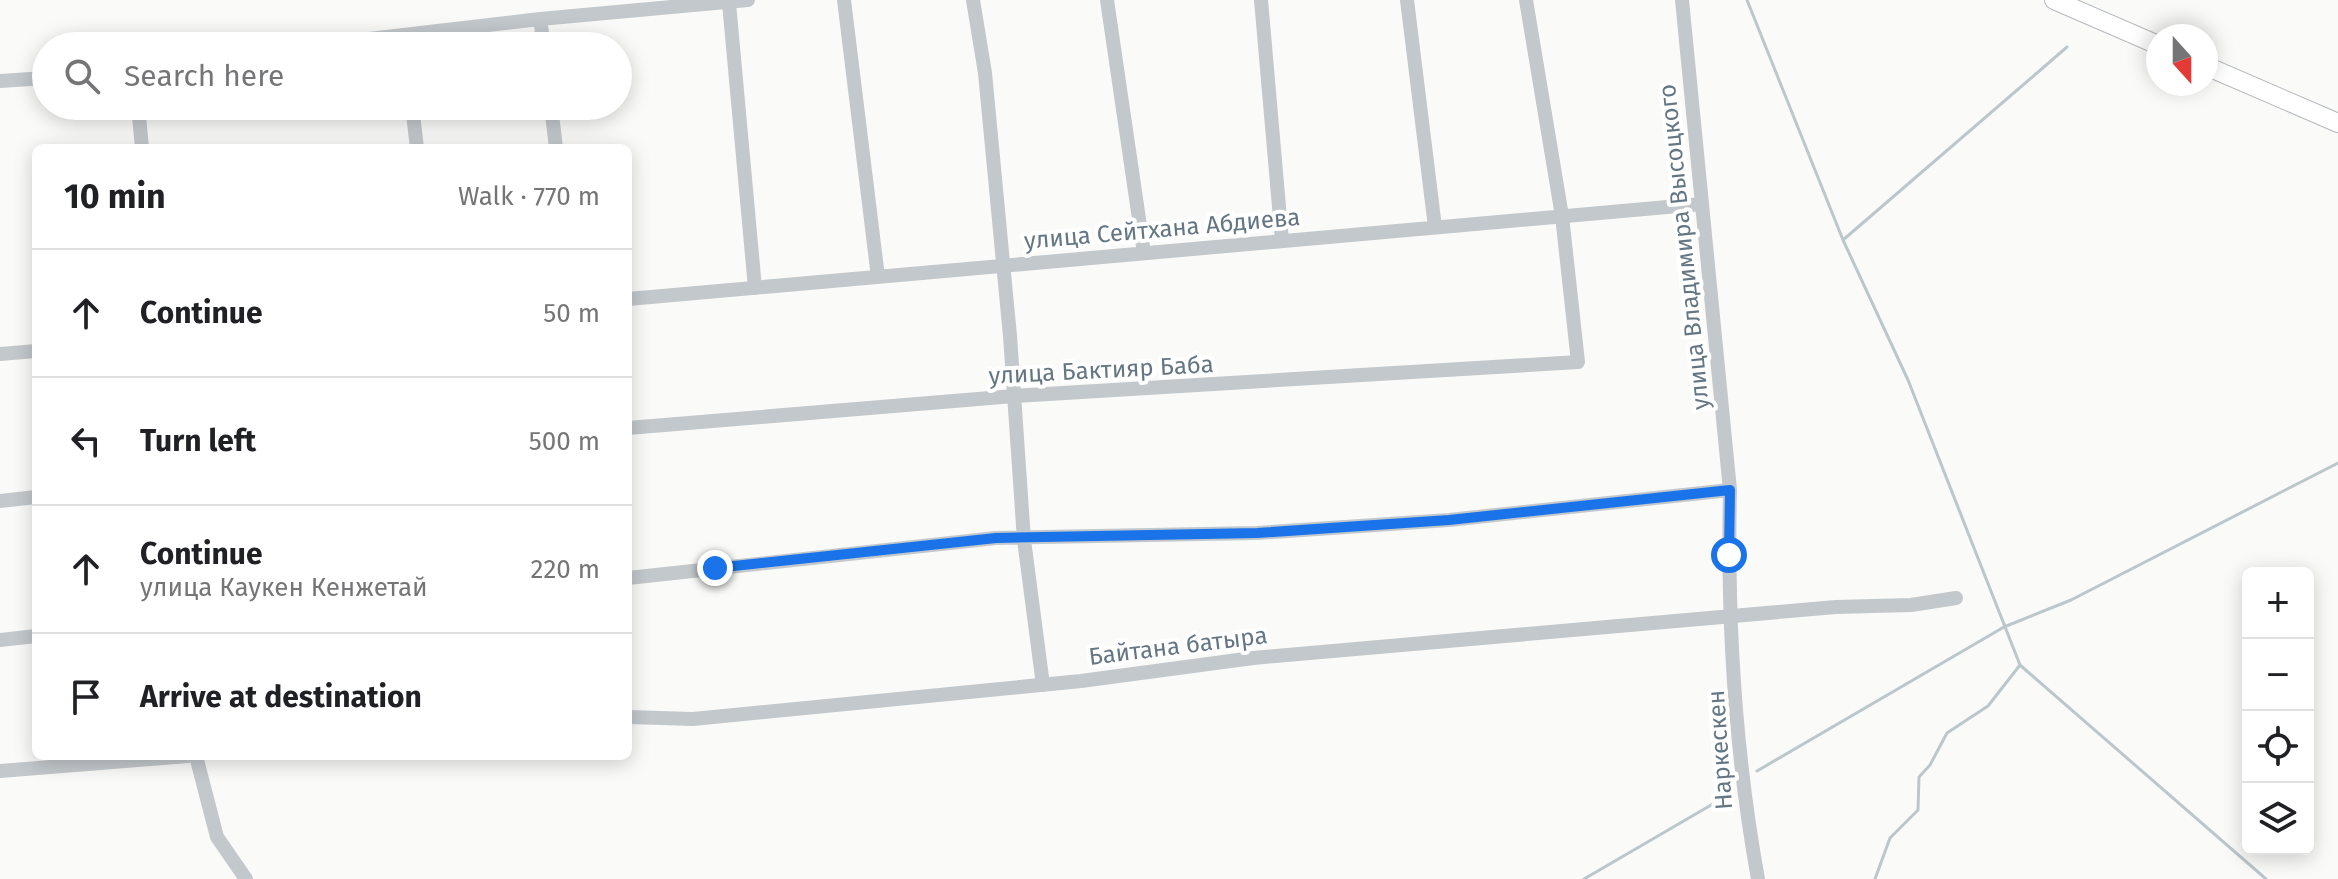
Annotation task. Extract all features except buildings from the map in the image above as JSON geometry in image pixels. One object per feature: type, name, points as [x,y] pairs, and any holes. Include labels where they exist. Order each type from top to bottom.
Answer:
[{"type":"main road","points":[[2054,0],[2146,40]]},
{"type":"main road","points":[[2218,71],[2338,123]]},
{"type":"street","points":[[456,32],[540,19],[748,0]]},
{"type":"street","points":[[844,0],[878,277]]},
{"type":"street","points":[[973,0],[985,73],[1004,266],[1024,540],[1043,685]]},
{"type":"street","points":[[1107,0],[1144,253]]},
{"type":"street","points":[[1261,0],[1282,241]]},
{"type":"street","points":[[1407,0],[1435,227]]},
{"type":"street","points":[[1526,0],[1562,216]]},
{"type":"street","name":"улица Владимира Высоцкого","points":[[1682,0],[1730,490],[1729,555],[1733,617]]},
{"type":"street","points":[[729,3],[755,288]]},
{"type":"street","points":[[540,19],[542,32]]},
{"type":"street","points":[[0,81],[32,79]]},
{"type":"street","points":[[139,120],[142,144]]},
{"type":"street","points":[[414,120],[417,144]]},
{"type":"street","points":[[553,120],[556,144]]},
{"type":"street","name":"улица Сейтхана Абдиева","points":[[632,299],[1701,204]]},
{"type":"street","name":"улица Бактияр Баба","points":[[632,428],[1014,396],[1578,362],[1562,216]]},
{"type":"street","points":[[0,354],[32,351]]},
{"type":"street","points":[[632,578],[996,538],[1024,540],[1257,533],[1417,522],[1730,490]]},
{"type":"street","points":[[0,501],[32,497]]},
{"type":"street","name":"Байтана батыра","points":[[632,717],[693,719],[1043,685],[1253,658],[1836,607],[1911,605],[1956,598]]},
{"type":"street","name":"Наркескен","points":[[1733,617],[1745,804],[1758,879]]},
{"type":"street","points":[[0,640],[32,636]]},
{"type":"street","points":[[0,771],[138,760]]},
{"type":"street","points":[[197,760],[217,837],[246,879]]},
{"type":"waterway","points":[[1747,0],[1843,240],[1908,380],[2020,665],[2266,879]]},
{"type":"waterway","points":[[1843,240],[2067,47]]},
{"type":"waterway","points":[[1757,771],[2004,627],[2071,600],[2338,463]]},
{"type":"waterway","points":[[1875,879],[1890,838],[1918,810],[1919,777],[1930,765],[1947,733],[1988,706],[2020,665]]},
{"type":"waterway","points":[[1584,879],[1718,801]]},
{"type":"route","points":[[715,568],[996,538],[1024,540],[1257,533],[1449,520],[1730,490],[1729,555]]}]
